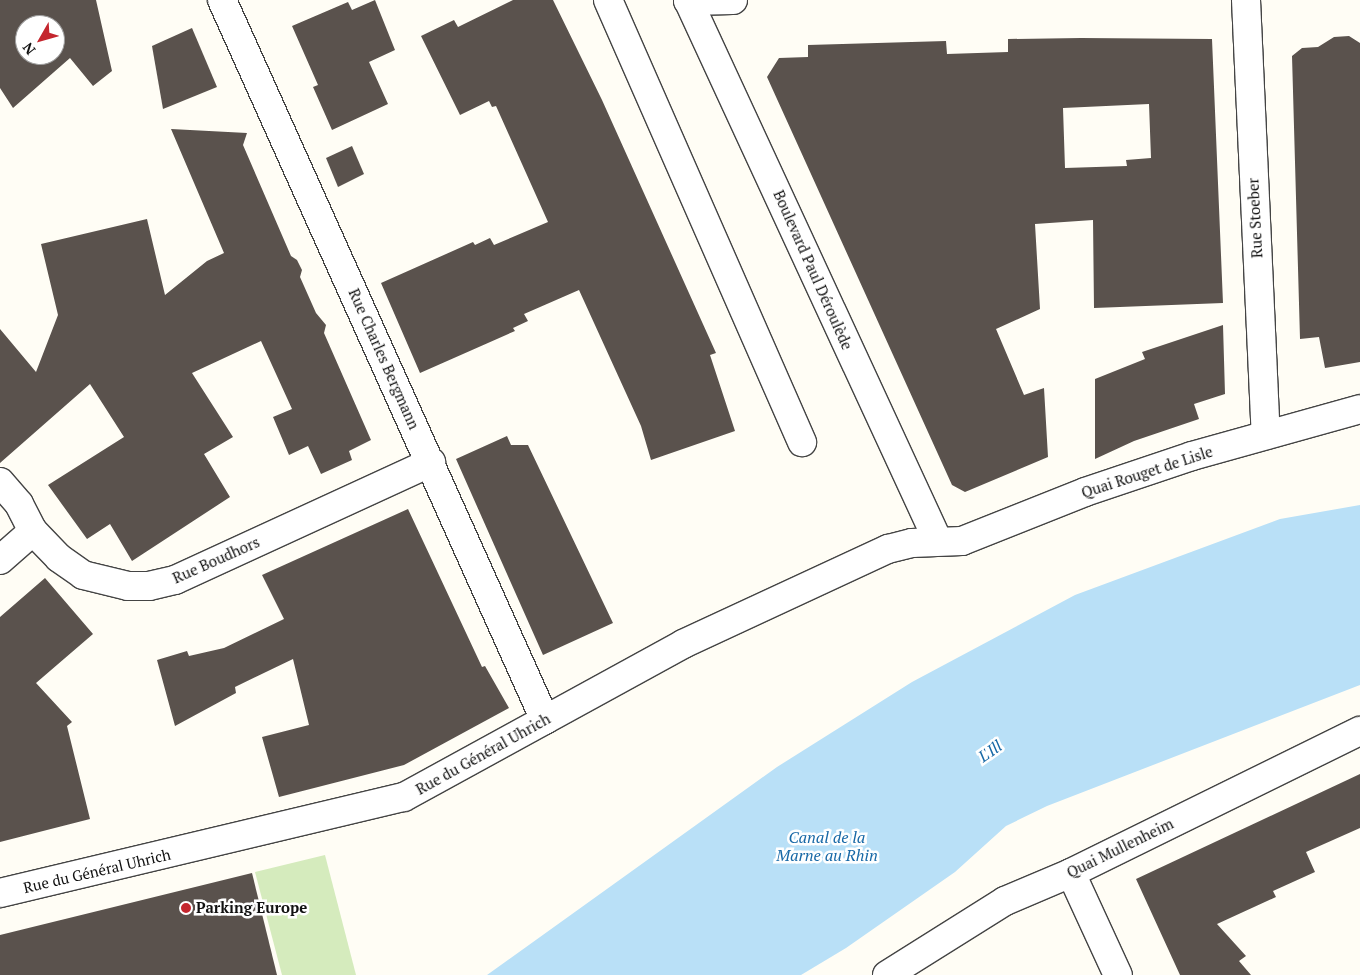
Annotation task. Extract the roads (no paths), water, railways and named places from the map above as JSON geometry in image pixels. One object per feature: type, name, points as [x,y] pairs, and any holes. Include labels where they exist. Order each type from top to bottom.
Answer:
[{"type":"street","name":"Rue Charles Bergmann","points":[[222,0],[431,462],[545,720]]},
{"type":"street","points":[[608,0],[802,442]]},
{"type":"street","points":[[688,0],[733,0]]},
{"type":"street","name":"Boulevard Paul Déroulède","points":[[688,0],[938,541]]},
{"type":"street","name":"Rue Stoeber","points":[[1246,0],[1266,435]]},
{"type":"street","name":"Quai Rouget de Lisle","points":[[938,541],[962,541],[1085,492],[1266,435],[1360,409]]},
{"type":"street","name":"Rue Boudhors","points":[[0,482],[19,504],[33,531],[59,558],[82,574],[128,586],[149,586],[175,580],[431,462]]},
{"type":"street","points":[[0,560],[33,531]]},
{"type":"street","name":"Rue du Général Uhrich","points":[[0,893],[404,797],[683,644],[888,549],[938,541]]},
{"type":"street","name":"Quai Mullenheim","points":[[886,975],[998,905],[1071,872],[1360,731]]},
{"type":"street","points":[[1071,872],[1118,975]]},
{"type":"water","name":"Canal de la Marne au Rhin","points":[[1360,505],[1360,685],[1047,806],[1006,826],[955,872],[846,948],[801,975],[487,975],[777,767],[912,682],[1075,595],[1280,519]]},
{"type":"place","name":"Parking Europe","points":[[186,908]]},
{"type":"water label","name":"L'Ill","points":[[990,751]]}]
